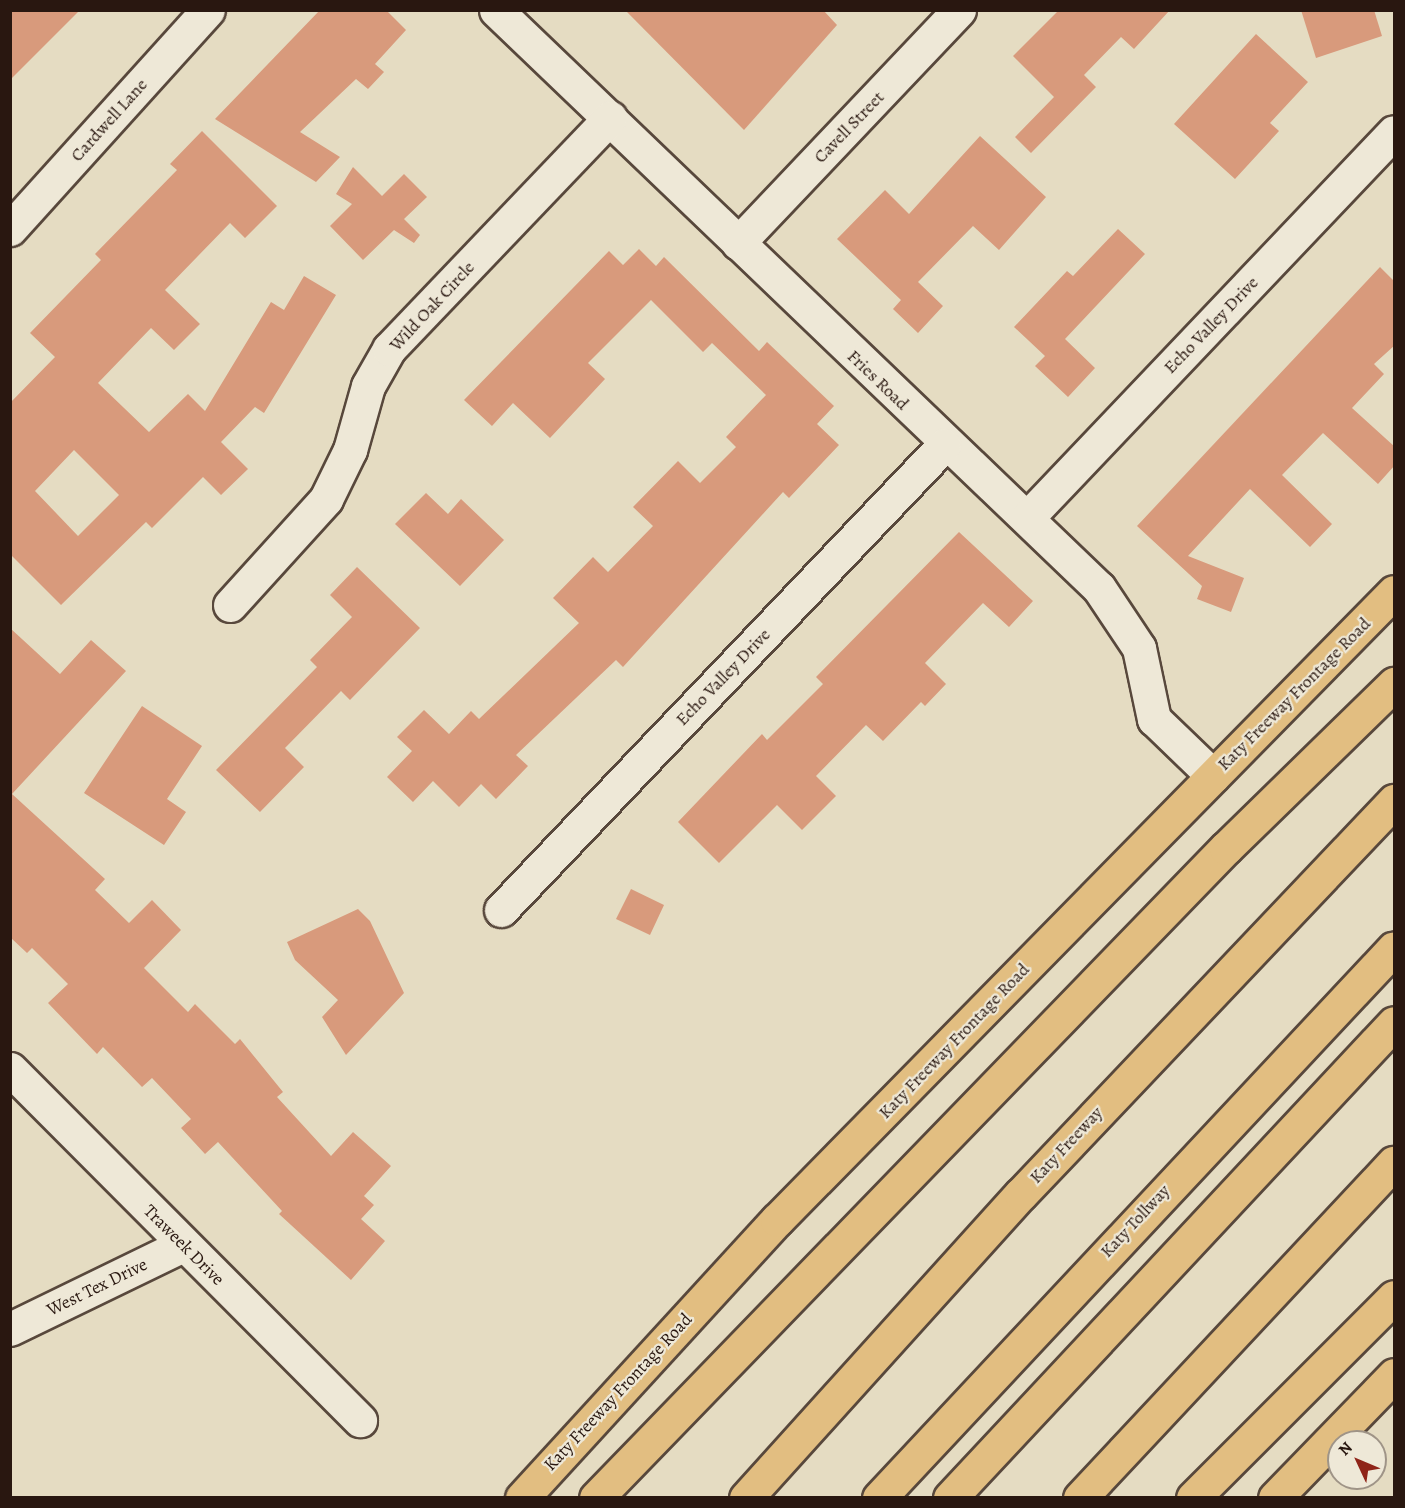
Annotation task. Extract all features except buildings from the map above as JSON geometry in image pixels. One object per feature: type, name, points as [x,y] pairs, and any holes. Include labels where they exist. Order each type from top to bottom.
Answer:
[{"type":"main road","name":"Katy Freeway Frontage Road","points":[[522,1497],[777,1220],[1395,592]]},
{"type":"main road","points":[[596,1497],[1226,848],[1395,684]]},
{"type":"main road","name":"Katy Freeway","points":[[746,1497],[1029,1185],[1395,801]]},
{"type":"main road","name":"Katy Tollway","points":[[879,1497],[1395,948]]},
{"type":"main road","points":[[950,1497],[1395,1023]]},
{"type":"main road","points":[[1080,1497],[1395,1162]]},
{"type":"main road","points":[[1193,1497],[1395,1297]]},
{"type":"main road","points":[[1275,1497],[1395,1375]]},
{"type":"street","name":"Cardwell Lane","points":[[10,229],[208,10]]},
{"type":"street","name":"Fries Road","points":[[496,10],[610,118],[944,445],[1028,517],[1100,588],[1139,648],[1154,719],[1213,776]]},
{"type":"street","name":"Cavell Street","points":[[738,243],[960,10]]},
{"type":"street","name":"Wild Oak Circle","points":[[230,605],[326,499],[350,450],[368,386],[389,349],[610,118]]},
{"type":"street","name":"Echo Valley Drive","points":[[1028,517],[1395,132]]},
{"type":"street","name":"Echo Valley Drive","points":[[501,910],[944,445]]},
{"type":"street","name":"Traweek Drive","points":[[10,1070],[360,1420]]},
{"type":"street","name":"West Tex Drive","points":[[10,1329],[183,1245]]}]
